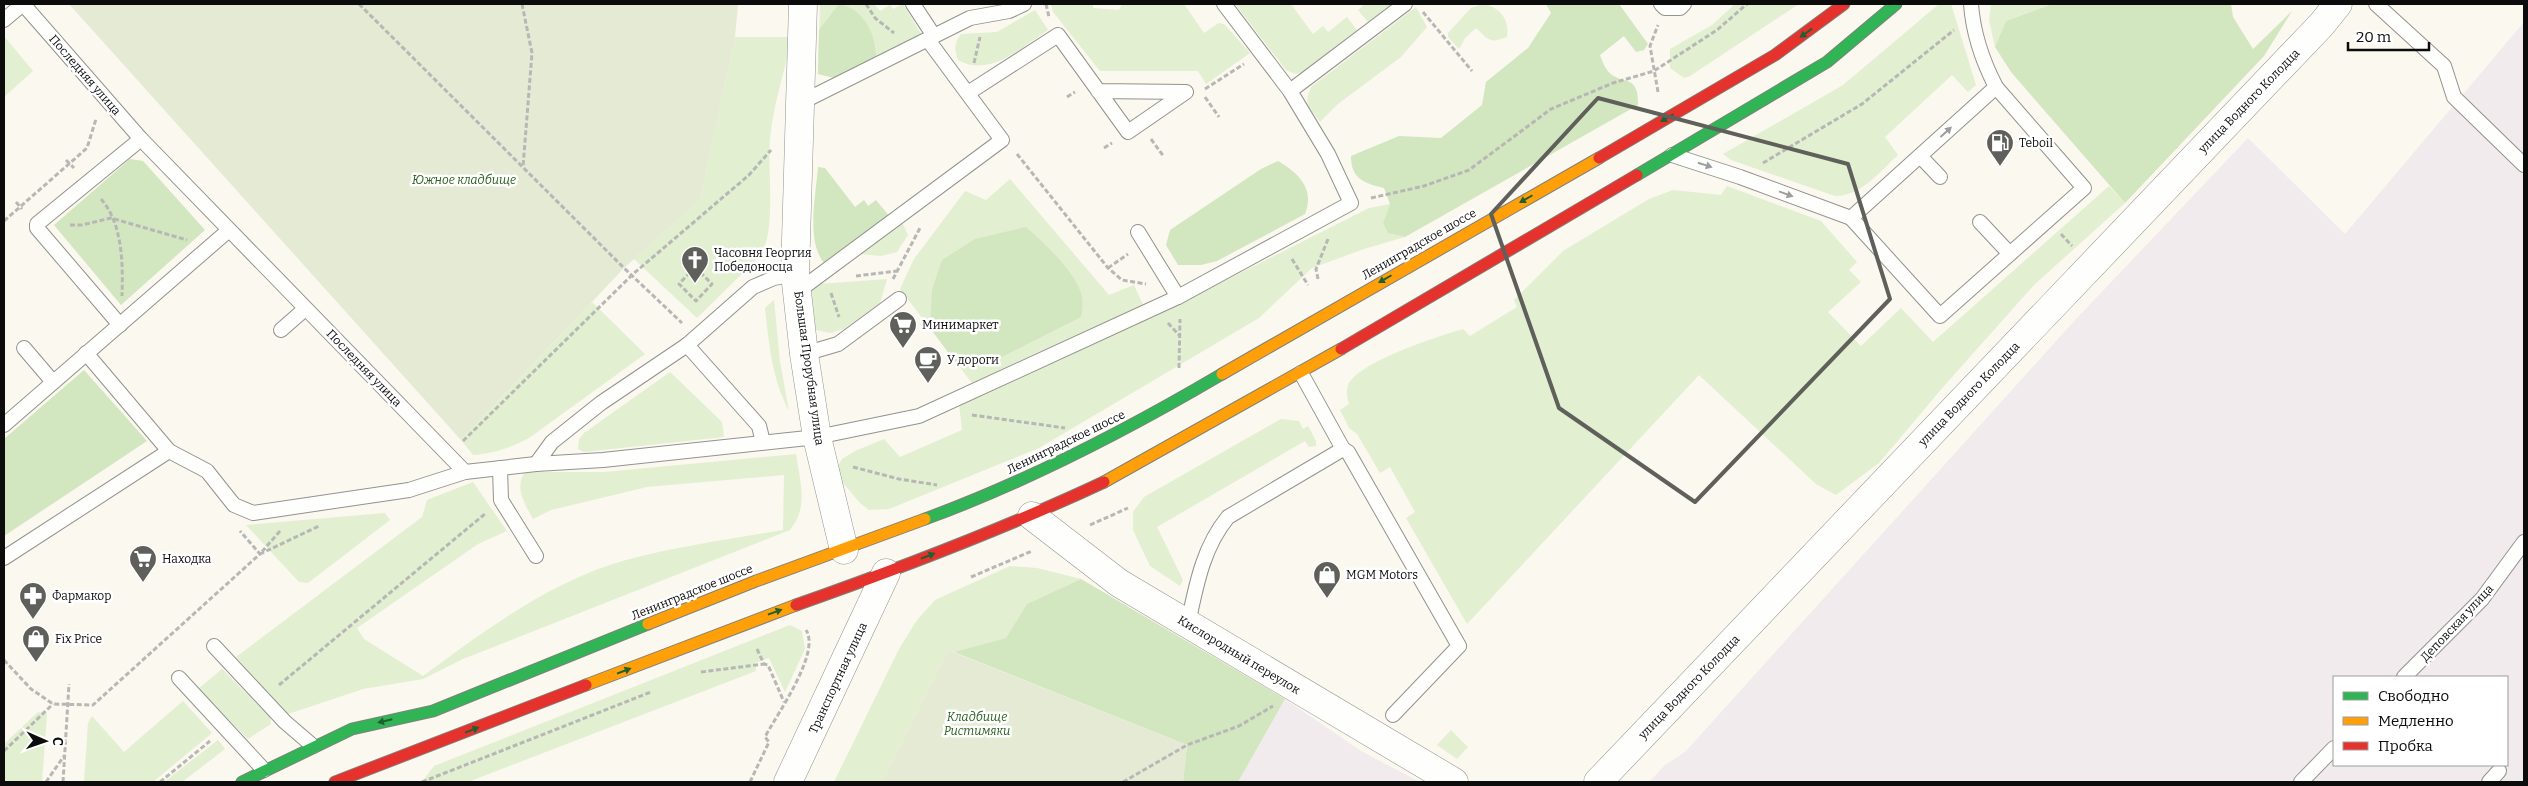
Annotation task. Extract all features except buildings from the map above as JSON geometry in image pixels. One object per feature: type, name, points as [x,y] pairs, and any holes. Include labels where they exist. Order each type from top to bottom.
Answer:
[{"type":"main road","name":"Ленинградское шоссе","points":[[242,782],[313,746],[352,729],[433,711],[756,581],[981,499],[1104,441],[1725,85],[1775,55],[1844,4]]},
{"type":"main road","points":[[335,782],[767,615],[886,573],[1032,516],[1108,480],[1301,372],[1827,62],[1896,4]]},
{"type":"street","name":"Большая Прорубная улица","points":[[803,4],[796,283],[804,354],[820,448],[844,550]]},
{"type":"street","name":"улица Водного Колодца","points":[[1598,782],[2302,45],[2338,4]]},
{"type":"street","name":"Кислородный переулок","points":[[1032,516],[1119,582],[1454,782]]},
{"type":"street","name":"Транспортная улица","points":[[788,782],[886,573]]},
{"type":"lane","points":[[4,20],[23,4]]},
{"type":"lane","name":"Последняя улица","points":[[23,4],[141,139],[465,472]]},
{"type":"lane","points":[[536,464],[552,442],[601,403],[687,345],[753,287],[774,278],[796,283],[1002,140],[931,38],[914,4]]},
{"type":"lane","points":[[800,111],[970,18],[992,10],[1008,11],[1024,4]]},
{"type":"lane","points":[[86,353],[168,451],[207,471],[234,505],[253,513],[300,508],[409,490],[465,472],[536,464],[603,460],[763,442],[820,448],[919,416],[1176,293],[1281,241],[1351,203],[1328,154],[1290,91],[1224,4]]},
{"type":"lane","points":[[1290,91],[1404,4]]},
{"type":"lane","points":[[1663,6],[1680,8],[1684,4]]},
{"type":"lane","points":[[2376,4],[2444,66],[2454,97],[2524,165]]},
{"type":"lane","points":[[1669,154],[1740,177],[1851,218],[1940,316],[2084,188],[1996,87],[1986,68],[1971,10]]},
{"type":"lane","points":[[968,93],[1058,35],[1098,91],[1128,132],[1186,92],[1098,91]]},
{"type":"lane","points":[[1851,218],[1996,87]]},
{"type":"lane","points":[[120,325],[37,228],[37,224],[141,139]]},
{"type":"lane","points":[[1920,156],[1940,177]]},
{"type":"lane","points":[[1980,222],[2010,254]]},
{"type":"lane","points":[[4,425],[229,230]]},
{"type":"lane","points":[[1138,232],[1176,293]]},
{"type":"lane","points":[[804,354],[838,344],[899,299]]},
{"type":"lane","points":[[281,330],[305,309]]},
{"type":"lane","points":[[687,345],[759,426],[763,442]]},
{"type":"lane","points":[[24,348],[53,382]]},
{"type":"lane","points":[[1301,372],[1343,449],[1348,452],[1459,646],[1393,715]]},
{"type":"lane","points":[[1188,624],[1206,554],[1214,534],[1228,517],[1343,449]]},
{"type":"lane","points":[[4,558],[168,451]]},
{"type":"lane","points":[[500,468],[501,500],[536,556]]},
{"type":"lane","name":"Деповская улица","points":[[2405,676],[2482,599],[2524,542]]},
{"type":"lane","points":[[214,646],[263,698],[313,746]]},
{"type":"lane","points":[[179,678],[264,770]]},
{"type":"lane","points":[[2301,782],[2333,749]]},
{"type":"lane","points":[[2489,782],[2499,771]]},
{"type":"path","points":[[359,4],[688,329]]},
{"type":"path","points":[[522,4],[532,53],[523,167]]},
{"type":"path","points":[[866,4],[875,18],[893,33],[931,38]]},
{"type":"path","points":[[1351,203],[1424,186],[1469,170],[1551,109],[1613,83],[1654,71],[1717,30],[1747,4]]},
{"type":"path","points":[[1659,99],[1650,46],[1663,6]]},
{"type":"path","points":[[968,93],[992,10]]},
{"type":"path","points":[[1740,177],[1862,104],[1971,10]]},
{"type":"path","points":[[1432,24],[1472,71]]},
{"type":"path","points":[[1210,88],[1261,52]]},
{"type":"path","points":[[4,221],[87,148],[96,124],[94,85]]},
{"type":"path","points":[[1200,90],[1219,117]]},
{"type":"path","points":[[459,445],[632,275],[749,175],[800,111]]},
{"type":"path","points":[[1002,140],[1026,163],[1115,274],[1122,280],[1176,293],[1179,373]]},
{"type":"path","points":[[87,183],[105,204],[117,233],[123,264],[120,325]]},
{"type":"path","points":[[1318,279],[1316,269],[1329,238],[1334,212]]},
{"type":"path","points":[[37,224],[82,225],[111,218],[211,246]]},
{"type":"path","points":[[885,309],[892,280],[922,226]]},
{"type":"path","points":[[2057,229],[2076,250]]},
{"type":"path","points":[[1281,241],[1308,285]]},
{"type":"path","points":[[696,267],[712,284],[696,301],[679,284],[696,267]]},
{"type":"path","points":[[851,277],[897,271]]},
{"type":"path","points":[[969,415],[1069,429]]},
{"type":"path","points":[[820,448],[899,480],[944,486]]},
{"type":"path","points":[[263,698],[501,500]]},
{"type":"path","points":[[4,660],[31,689],[53,704],[93,705],[260,554],[234,524],[234,505]]},
{"type":"path","points":[[750,782],[769,742],[765,737],[808,657],[809,636],[804,628]]},
{"type":"path","points":[[698,672],[764,662],[768,665],[784,702]]},
{"type":"path","points":[[63,782],[68,684]]},
{"type":"path","points":[[422,782],[655,690]]},
{"type":"path","points":[[1123,782],[1187,745],[1239,726],[1299,691]]},
{"type":"path","points":[[4,751],[53,704]]},
{"type":"path","points":[[160,782],[225,729]]},
{"type":"path","points":[[46,782],[64,755]]},
{"type":"highlighted area","points":[[1598,98],[1848,164],[1890,299],[1695,502],[1559,408],[1491,214]]},
{"type":"shaded area","points":[[2524,22],[2524,782],[1649,782],[1665,765],[1685,752],[2077,318],[2248,138],[2345,234]]},
{"type":"shaded area","points":[[1285,699],[1361,751],[1420,782],[1238,782]]},
{"type":"green space","name":"Южное кладбище","points":[[69,4],[738,4],[735,37],[700,200],[624,268],[461,440]]},
{"type":"green space","points":[[820,4],[874,4],[880,11],[890,5],[893,9],[903,4],[921,34],[835,78],[818,74]]},
{"type":"green space","points":[[839,4],[855,11],[866,23],[873,39],[876,57],[835,78],[818,74],[819,30]]},
{"type":"green space","points":[[1051,4],[1093,4],[1093,8],[1119,10],[1122,4],[1184,4],[1204,33],[1219,23],[1224,24],[1250,53],[1206,84],[1198,71],[1100,71],[1053,12]]},
{"type":"green space","points":[[1235,4],[1291,4],[1313,34],[1323,26],[1328,32],[1347,17],[1357,30],[1301,73],[1295,74],[1286,70]]},
{"type":"green space","points":[[1365,4],[1392,4],[1368,22],[1358,10]]},
{"type":"green space","points":[[1483,4],[1494,8],[1502,15],[1507,25],[1507,37],[1490,40],[1476,28],[1465,38],[1459,49],[1448,37],[1448,33],[1471,8]]},
{"type":"green space","points":[[1546,4],[1619,4],[1648,44],[1644,50],[1636,52],[1624,36],[1600,55],[1606,68],[1612,75],[1632,83],[1637,94],[1638,105],[1405,237],[1388,233],[1383,223],[1390,204],[1384,188],[1360,179],[1353,170],[1351,156],[1399,136],[1441,138],[1482,105],[1486,82],[1528,48],[1551,13]]},
{"type":"green space","points":[[1735,4],[1799,4],[1690,76],[1684,78],[1670,68],[1670,49],[1712,25]]},
{"type":"green space","points":[[1939,4],[1951,4],[1976,85],[1968,92],[1952,75],[1885,137],[1898,155],[1870,182],[1854,192],[1835,196],[1731,160],[1723,154],[1843,85]]},
{"type":"green space","points":[[1991,4],[2052,4],[2006,21],[1995,47],[1989,20]]},
{"type":"green space","points":[[2052,4],[2231,4],[2233,17],[2253,49],[2292,11],[2264,56],[2125,203],[2011,72],[1995,47],[2006,21]]},
{"type":"green space","points":[[1416,7],[1427,27],[1401,57],[1338,104],[1320,122],[1308,103],[1307,99],[1311,87]]},
{"type":"green space","points":[[1035,10],[1048,30],[1017,52],[994,63],[982,65],[970,65],[958,60],[955,46],[961,34],[997,32]]},
{"type":"green space","points":[[4,36],[33,71],[4,97]]},
{"type":"green space","points":[[735,37],[792,37],[776,100],[770,139],[770,216],[768,232],[760,256],[697,318],[634,259],[700,200]]},
{"type":"green space","points":[[130,159],[143,161],[205,230],[121,305],[54,225]]},
{"type":"green space","points":[[1278,161],[1303,182],[1308,196],[1305,214],[1217,261],[1201,265],[1178,265],[1166,245],[1170,230],[1261,169]]},
{"type":"green space","points":[[818,167],[825,168],[855,207],[864,200],[868,206],[876,200],[890,217],[826,265],[816,245],[814,232],[813,219]]},
{"type":"green space","points":[[1010,179],[1109,295],[1134,285],[1143,305],[972,383],[900,289],[914,259],[965,191],[986,200]]},
{"type":"green space","points":[[1727,186],[1821,221],[1857,262],[1849,270],[1861,282],[1828,312],[1861,346],[1901,308],[1933,342],[2109,186],[2125,203],[2034,285],[1944,386],[1879,463],[1836,495],[1816,484],[1699,375],[1467,624],[1406,518],[1415,512],[1390,467],[1380,473],[1357,434],[1349,428],[1340,410],[1349,404],[1348,385],[1355,376],[1382,359],[1436,337],[1463,329],[1470,336],[1517,307],[1514,300],[1563,251],[1649,199],[1673,190],[1721,195]]},
{"type":"green space","points":[[1390,204],[1383,223],[1388,233],[1405,237],[1364,249],[1312,268],[1259,318],[1039,448],[889,509],[869,510],[860,503],[837,476],[837,468],[842,459],[855,451],[884,439],[900,457],[962,430],[959,403],[1179,304],[1369,208]]},
{"type":"green space","points":[[902,222],[908,235],[897,252],[881,256],[860,254]]},
{"type":"green space","points":[[1026,227],[1059,259],[1074,278],[1082,297],[1081,317],[990,363],[959,367],[930,328],[932,290],[942,260],[975,239]]},
{"type":"green space","points":[[887,279],[880,303],[844,329],[830,333],[816,330],[809,311],[809,299],[814,288],[819,284]]},
{"type":"green space","points":[[774,300],[780,362],[789,411],[775,374],[768,335],[765,308]]},
{"type":"green space","points":[[592,302],[645,354],[529,438],[502,449],[473,455],[461,440]]},
{"type":"green space","points":[[84,370],[147,441],[4,536],[4,439]]},
{"type":"green space","points":[[670,372],[722,422],[724,437],[584,452],[578,449],[579,439],[584,433]]},
{"type":"green space","points":[[1281,419],[1299,421],[1303,429],[1308,426],[1316,441],[1316,446],[1309,447],[1305,441],[1157,527],[1183,580],[1180,586],[1150,566],[1133,530],[1133,512],[1144,497]]},
{"type":"green space","points":[[796,454],[802,494],[800,512],[790,530],[463,659],[423,679],[363,689],[288,714],[236,657],[422,517],[427,500],[473,482],[507,531],[478,544],[357,628],[364,639],[423,676],[470,641],[520,609],[545,594],[598,569],[665,551],[783,530],[784,475],[647,487],[551,510],[533,519],[522,496],[520,484],[525,472],[604,472]]},
{"type":"green space","points":[[385,513],[390,520],[308,583],[299,582],[246,525]]},
{"type":"green space","points":[[1010,566],[1037,568],[1081,579],[1027,604],[1006,638],[954,652],[948,650],[882,782],[834,782],[899,649],[917,620],[935,600]]},
{"type":"green space","points":[[1081,579],[1285,699],[1238,782],[1183,782],[1187,745],[954,652],[1006,638],[1027,604]]},
{"type":"green space","points":[[790,625],[802,631],[805,649],[785,692],[769,658],[755,663],[756,671],[468,782],[422,782],[434,766]]},
{"type":"green space","name":"Кладбище Ристимяки","points":[[948,650],[1187,745],[1183,782],[882,782]]},
{"type":"green space","points":[[222,669],[270,717],[271,724],[248,739],[198,689]]},
{"type":"green space","points":[[183,701],[212,733],[153,782],[84,782],[88,723],[92,716],[124,752]]},
{"type":"green space","points":[[38,712],[47,714],[42,782],[4,782],[4,744]]},
{"type":"green space","points":[[1451,730],[1468,747],[1457,759],[1437,745]]},
{"type":"green space","points":[[218,740],[225,749],[182,782],[164,782]]},
{"type":"traffic: fast","points":[[1637,175],[1827,62],[1896,4]]},
{"type":"traffic: fast","points":[[925,519],[1002,488],[1077,453],[1150,415],[1222,374]]},
{"type":"traffic: fast","points":[[242,782],[352,729],[433,711],[648,624]]},
{"type":"traffic: slow","points":[[1222,374],[1599,158]]},
{"type":"traffic: slow","points":[[1104,482],[1341,349]]},
{"type":"traffic: slow","points":[[648,624],[756,581],[925,519]]},
{"type":"traffic: slow","points":[[586,685],[796,605]]},
{"type":"traffic: jam","points":[[1599,158],[1775,55],[1844,4]]},
{"type":"traffic: jam","points":[[1341,349],[1637,175]]},
{"type":"traffic: jam","points":[[796,605],[952,547],[1104,482]]},
{"type":"traffic: jam","points":[[335,782],[586,685]]},
{"type":"place","name":"Teboil","points":[[2000,167]]},
{"type":"place","name":"Часовня Георгия Победоносца","points":[[695,284]]},
{"type":"place","name":"Минимаркет","points":[[903,349]]},
{"type":"place","name":"У дороги","points":[[928,384]]},
{"type":"place","name":"Находка","points":[[143,583]]},
{"type":"place","name":"MGM Motors","points":[[1327,599]]},
{"type":"place","name":"Фармакор","points":[[33,620]]},
{"type":"place","name":"Fix Price","points":[[36,663]]}]
